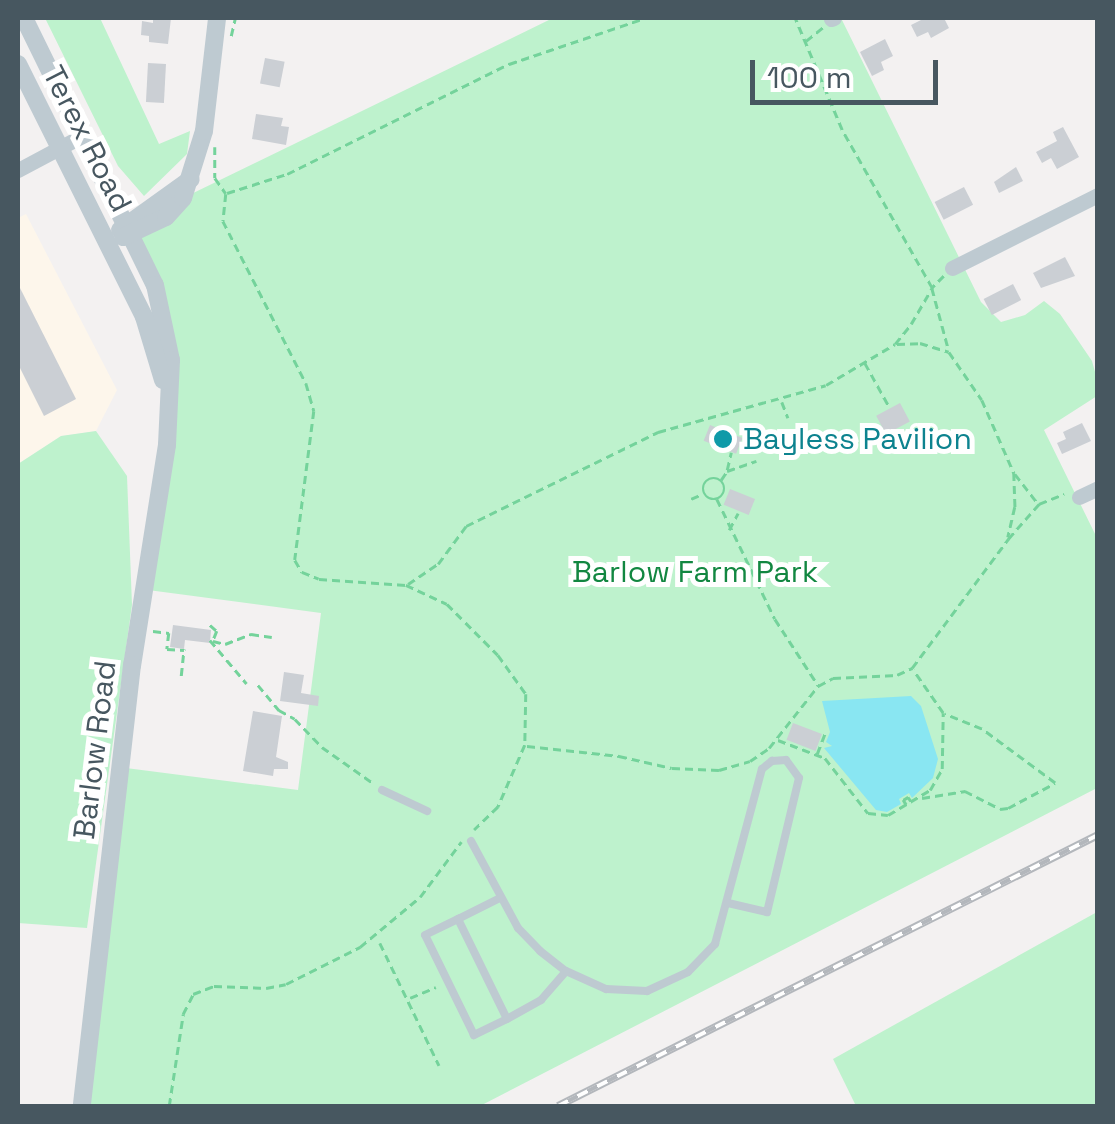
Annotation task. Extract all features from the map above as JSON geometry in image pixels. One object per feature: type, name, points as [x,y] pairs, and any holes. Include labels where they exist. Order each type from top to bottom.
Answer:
[{"type":"street","name":"Terex Road","points":[[24,18],[129,230]]},
{"type":"street","points":[[108,240],[180,204],[204,130],[217,18]]},
{"type":"street","name":"Terex Road","points":[[18,64],[108,240]]},
{"type":"street","points":[[18,170],[82,136]]},
{"type":"street","points":[[952,268],[1098,194]]},
{"type":"street","name":"Barlow Road","points":[[82,1106],[137,630],[166,445],[168,334],[155,285],[129,230]]},
{"type":"street","name":"Barlow Road","points":[[108,240],[144,317],[167,400]]},
{"type":"street","points":[[1079,497],[1098,488]]},
{"type":"lane","points":[[472,841],[518,928],[566,970],[624,992],[667,985],[688,972],[715,944],[762,769],[772,760],[786,760],[799,778],[767,912],[728,903]]},
{"type":"lane","points":[[382,790],[427,811]]},
{"type":"lane","points":[[500,898],[425,935],[474,1035],[541,1000],[566,970]]},
{"type":"lane","points":[[458,919],[507,1019]]},
{"type":"path","points":[[168,1106],[182,1014],[193,994],[214,986],[266,988],[286,984],[380,933],[420,897],[458,845],[498,807],[525,746],[526,694],[519,678],[447,604],[406,586],[319,579],[302,572],[295,560],[314,411],[306,383],[223,221],[222,202],[226,194],[287,174],[509,64],[645,18]]},
{"type":"path","points":[[795,18],[842,130],[932,288],[949,352],[982,400],[1014,473],[1039,504]]},
{"type":"path","points":[[806,41],[832,18]]},
{"type":"path","points":[[406,586],[438,564],[466,526],[658,432],[826,385],[895,344],[932,288]]},
{"type":"path","points":[[895,344],[920,343],[949,352]]},
{"type":"path","points":[[865,362],[890,408]]},
{"type":"path","points":[[781,400],[788,418]]},
{"type":"path","points":[[717,500],[725,496],[721,480],[732,452]]},
{"type":"path","points":[[727,471],[756,460]]},
{"type":"path","points":[[1008,538],[1016,508],[1014,473]]},
{"type":"path","points":[[703,493],[706,480],[721,480]]},
{"type":"path","points":[[525,746],[619,756],[672,768],[719,770],[750,761],[776,739],[818,686],[833,678],[897,675],[912,668],[1008,538],[1039,504],[1068,492],[1079,497]]},
{"type":"path","points":[[691,499],[703,493]]},
{"type":"path","points":[[703,493],[717,500],[774,619],[818,686]]},
{"type":"path","points":[[729,530],[738,513]]},
{"type":"path","points":[[210,625],[217,630],[212,641]]},
{"type":"path","points":[[137,630],[170,633],[167,649],[184,649],[181,676]]},
{"type":"path","points":[[212,641],[232,644],[250,634],[272,637]]},
{"type":"path","points":[[212,641],[247,684]]},
{"type":"path","points":[[912,668],[943,713],[982,730],[1055,783],[1000,809],[965,791],[920,798]]},
{"type":"path","points":[[258,685],[279,710],[295,719],[322,747],[382,790]]},
{"type":"path","points":[[776,739],[824,758],[868,813],[888,815],[920,798],[935,784],[942,769],[943,713]]},
{"type":"path","points":[[817,756],[826,731]]},
{"type":"path","points":[[822,743],[830,746]]},
{"type":"path","points":[[380,943],[439,1065]]},
{"type":"path","points":[[407,1000],[436,986]]},
{"type":"shaded area","points":[[26,214],[117,390],[96,431],[61,436],[18,464],[18,218]]},
{"type":"green space","points":[[45,18],[100,18],[159,144],[190,131],[187,154],[144,196],[118,166]]},
{"type":"green space","name":"Barlow Farm Park","points":[[553,18],[841,18],[981,302],[1001,322],[1025,315],[1044,301],[1060,314],[1092,361],[1097,379],[1097,396],[1044,430],[1097,538],[1097,788],[480,1106],[86,1106],[126,768],[298,790],[321,613],[148,590],[174,357],[131,236],[183,198]]},
{"type":"green space","points":[[96,431],[127,476],[132,605],[87,928],[18,923],[18,464],[61,436]]},
{"type":"green space","points":[[1097,912],[1097,1106],[856,1106],[833,1059]]},
{"type":"water","points":[[911,696],[921,706],[938,759],[933,778],[912,798],[909,793],[899,799],[901,804],[887,812],[876,810],[824,748],[832,746],[826,742],[830,732],[822,701]]},
{"type":"building","points":[[153,18],[171,18],[168,44],[149,42],[149,36],[141,35],[142,21],[153,23]]},
{"type":"building","points":[[925,18],[944,18],[949,28],[931,38],[928,32],[917,37],[911,25]]},
{"type":"building","points":[[885,39],[893,56],[881,62],[884,70],[872,76],[860,52]]},
{"type":"building","points":[[265,58],[285,62],[280,87],[260,84]]},
{"type":"building","points":[[148,63],[166,64],[164,103],[146,102]]},
{"type":"building","points":[[256,114],[283,118],[281,126],[289,127],[286,145],[252,139]]},
{"type":"building","points":[[1063,127],[1079,157],[1057,169],[1051,158],[1042,163],[1036,152],[1057,141],[1053,132]]},
{"type":"building","points":[[1016,167],[1023,181],[999,193],[994,182]]},
{"type":"building","points":[[964,187],[973,205],[944,220],[935,202]]},
{"type":"building","points":[[1065,257],[1075,276],[1041,288],[1033,273]]},
{"type":"building","points":[[18,284],[76,399],[44,416],[18,364]]},
{"type":"building","points":[[1013,284],[1021,300],[992,315],[984,299]]},
{"type":"building","points":[[900,403],[910,422],[886,434],[876,416]]},
{"type":"building","points":[[1082,423],[1091,441],[1062,454],[1057,443],[1066,439],[1063,432]]},
{"type":"building","name":"Bayless Pavilion","points":[[710,425],[742,438],[736,454],[704,441]]},
{"type":"building","points":[[730,489],[755,499],[749,515],[724,505]]},
{"type":"building","points":[[173,625],[211,630],[210,643],[185,640],[184,649],[170,647]]},
{"type":"building","points":[[284,672],[304,675],[301,693],[319,696],[318,706],[280,701]]},
{"type":"building","points":[[253,711],[282,716],[276,757],[288,762],[288,769],[274,769],[273,776],[243,771]]},
{"type":"building","points":[[793,723],[822,734],[815,751],[787,740]]},
{"type":"railway","points":[[558,1106],[1098,835]]},
{"type":"place","name":"Bayless Pavilion","points":[[723,439]]}]
